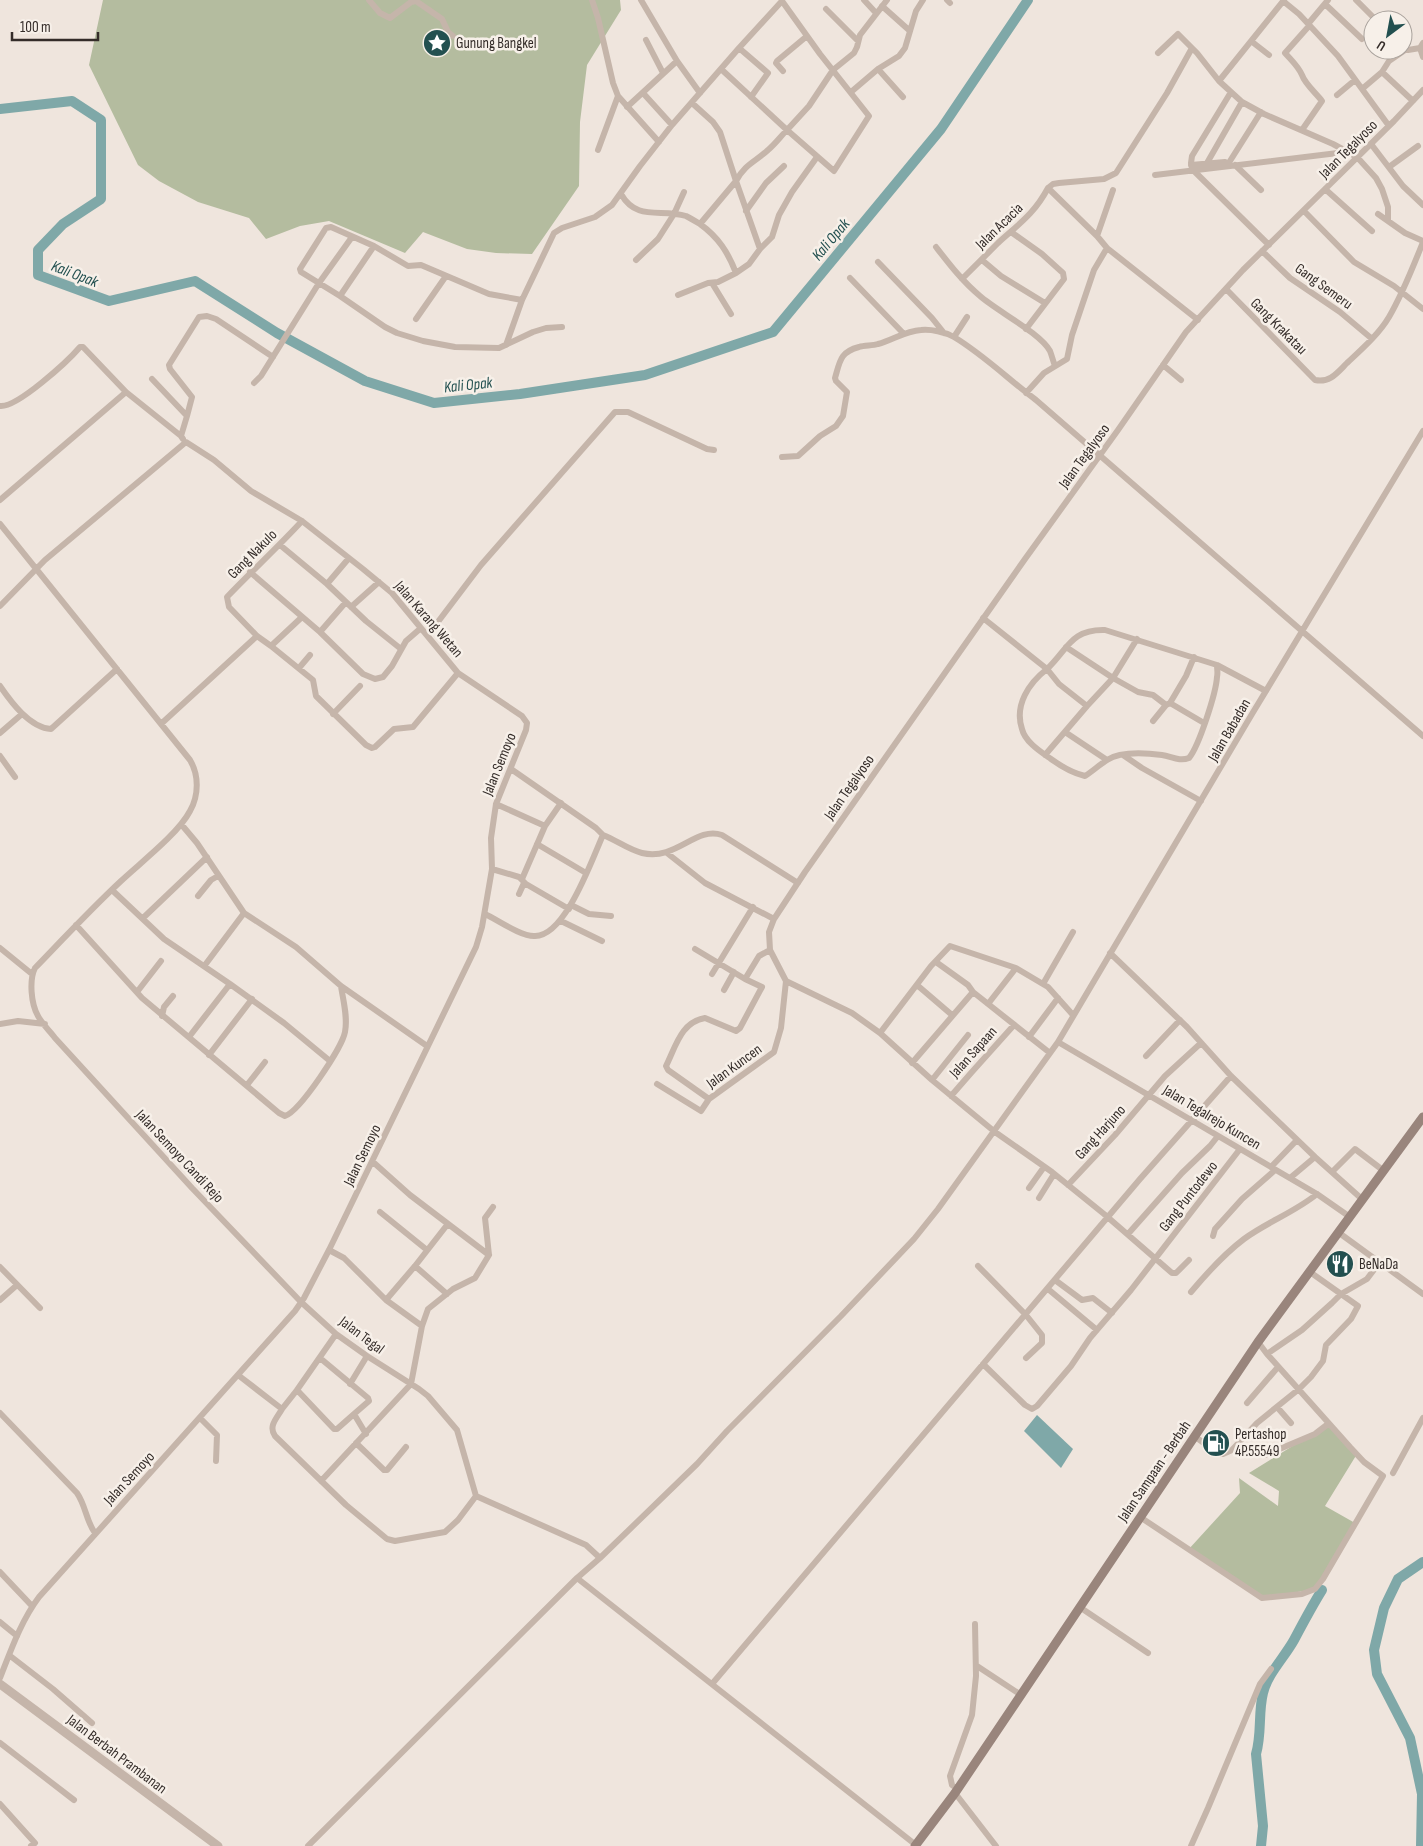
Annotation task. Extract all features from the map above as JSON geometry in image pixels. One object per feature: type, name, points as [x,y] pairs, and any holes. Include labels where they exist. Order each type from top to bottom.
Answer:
[{"type":"main road","name":"Jalan Sampaan - Berbah","points":[[916,1845],[956,1791],[1081,1608],[1258,1342],[1423,1117]]},
{"type":"street","points":[[369,0],[380,13],[390,18],[411,2],[419,2],[442,19],[448,32],[453,36]]},
{"type":"street","points":[[592,0],[618,96],[659,142]]},
{"type":"street","points":[[641,0],[677,61],[700,93]]},
{"type":"street","points":[[506,345],[522,300],[554,233],[562,228],[596,217],[612,205],[672,126],[739,48],[782,0],[807,36],[869,116],[835,171],[832,171],[721,69]]},
{"type":"street","points":[[864,0],[876,13]]},
{"type":"street","points":[[700,224],[736,181],[740,172],[749,163],[767,151],[788,130],[809,106],[833,70],[854,53],[860,35],[887,0]]},
{"type":"street","points":[[851,92],[878,69],[899,56],[905,48],[916,11],[923,0]]},
{"type":"street","points":[[1220,81],[1284,0],[1342,60],[1389,126]]},
{"type":"street","points":[[1302,130],[1322,101],[1302,77],[1301,71],[1295,63],[1285,54],[1326,2],[1362,38]]},
{"type":"street","points":[[882,6],[910,31]]},
{"type":"street","points":[[826,8],[858,41]]},
{"type":"street","points":[[1158,53],[1178,34],[1230,92],[1242,102],[1357,157],[1376,178],[1382,188],[1388,207],[1388,220]]},
{"type":"street","points":[[783,71],[776,63],[777,60],[807,36]]},
{"type":"street","points":[[646,40],[663,74]]},
{"type":"street","points":[[1251,41],[1269,55]]},
{"type":"street","points":[[1421,46],[1423,57]]},
{"type":"street","points":[[739,48],[768,73],[768,76],[751,97]]},
{"type":"street","points":[[1192,48],[1152,119],[1116,173],[1104,179],[1059,183],[1053,184],[1048,188],[1107,248],[1198,320]]},
{"type":"street","points":[[1362,89],[1382,72],[1390,60]]},
{"type":"street","points":[[628,107],[677,61]]},
{"type":"street","points":[[878,69],[903,97]]},
{"type":"street","points":[[1382,72],[1413,101]]},
{"type":"street","points":[[1337,95],[1355,80]]},
{"type":"street","name":"Jalan Tegalyoso","points":[[774,919],[983,618],[1100,456],[1186,332],[1262,251],[1423,90]]},
{"type":"street","points":[[1230,92],[1192,156],[1192,167],[1269,245]]},
{"type":"street","points":[[643,93],[672,126]]},
{"type":"street","points":[[598,150],[618,96]]},
{"type":"street","points":[[1207,163],[1242,102]]},
{"type":"street","points":[[692,103],[720,132],[760,250]]},
{"type":"street","points":[[1233,163],[1262,112]]},
{"type":"street","points":[[1371,144],[1403,186],[1423,205]]},
{"type":"street","points":[[1389,167],[1418,146]]},
{"type":"street","points":[[1192,167],[1344,151]]},
{"type":"street","points":[[678,295],[708,283],[718,282],[749,264],[772,237],[779,215],[792,192],[817,157]]},
{"type":"street","points":[[1155,175],[1207,163],[1233,163],[1261,190]]},
{"type":"street","points":[[746,211],[766,183],[784,166]]},
{"type":"street","name":"Jalan Acacia","points":[[962,279],[1026,220],[1041,201],[1048,188]]},
{"type":"street","points":[[1325,189],[1372,231]]},
{"type":"street","points":[[1097,236],[1113,190]]},
{"type":"street","points":[[636,260],[655,244],[674,214],[684,192]]},
{"type":"street","points":[[621,194],[631,207],[639,210],[686,216],[700,224],[713,233],[720,241],[736,273]]},
{"type":"street","points":[[1304,211],[1354,262],[1402,292],[1423,309]]},
{"type":"street","points":[[1371,338],[1388,318],[1402,292],[1423,242],[1405,233],[1378,214]]},
{"type":"street","points":[[522,300],[489,294],[421,265],[408,266],[374,246],[331,227],[326,228],[300,269],[301,272],[385,327],[423,341],[455,347],[499,348],[533,332],[546,328],[562,327]]},
{"type":"street","points":[[1011,232],[1042,254],[1064,273],[1064,279],[1026,329]]},
{"type":"street","points":[[254,383],[261,376],[352,236]]},
{"type":"street","points":[[340,296],[374,246]]},
{"type":"street","points":[[936,247],[962,279],[982,298],[1040,339],[1049,350],[1055,366]]},
{"type":"street","points":[[1026,392],[1036,380],[1067,359],[1072,335],[1094,270],[1107,248]]},
{"type":"street","name":"Gang Semeru","points":[[1262,251],[1290,278],[1340,312],[1371,338]]},
{"type":"street","points":[[982,260],[1001,276],[1045,302]]},
{"type":"street","points":[[878,262],[944,333]]},
{"type":"street","points":[[416,319],[446,276]]},
{"type":"street","points":[[850,278],[903,333]]},
{"type":"street","points":[[712,283],[731,314]]},
{"type":"street","name":"Gang Krakatau","points":[[1226,289],[1315,380],[1324,382],[1333,377],[1371,338]]},
{"type":"street","points":[[0,606],[36,569],[181,444],[184,439],[192,397],[170,370],[169,365],[199,317],[207,316],[216,319],[273,357]]},
{"type":"street","points":[[954,337],[967,317]]},
{"type":"street","points":[[782,458],[798,456],[814,441],[840,422],[843,416],[847,392],[835,378],[844,353],[859,346],[877,344],[903,333],[923,330],[944,333],[954,337],[1026,392],[1423,736]]},
{"type":"street","name":"Jalan Karang Wetan","points":[[0,406],[9,405],[40,383],[83,346],[126,392],[184,439],[262,498],[302,521],[392,593],[458,673],[522,716],[527,723]]},
{"type":"street","points":[[1163,365],[1181,380]]},
{"type":"street","points":[[152,379],[187,416]]},
{"type":"street","points":[[0,499],[126,392]]},
{"type":"street","points":[[428,635],[481,566],[615,412],[628,412],[707,449],[714,450]]},
{"type":"street","name":"Jalan Babadan","points":[[308,1846],[577,1578],[697,1464],[914,1239],[938,1209],[1058,1042],[1423,431]]},
{"type":"street","name":"Gang Nakulo","points":[[256,636],[230,608],[227,601],[228,597],[250,572],[280,545],[302,521]]},
{"type":"street","points":[[0,948],[32,974],[35,968],[76,925],[181,824],[193,805],[198,785],[194,766],[162,723],[2,529]]},
{"type":"street","points":[[280,545],[402,649]]},
{"type":"street","points":[[327,584],[349,558]]},
{"type":"street","points":[[250,572],[320,632],[363,674],[374,679],[382,677],[392,666],[406,641],[421,628]]},
{"type":"street","points":[[351,607],[379,582]]},
{"type":"street","points":[[320,632],[346,602]]},
{"type":"street","points":[[272,646],[302,617]]},
{"type":"street","points":[[983,618],[1047,669],[1059,684],[1087,706]]},
{"type":"street","points":[[1217,665],[1217,677],[1198,743],[1187,759],[1182,760],[1164,755],[1148,754],[1123,755],[1107,760],[1085,776],[1070,771],[1045,755],[1029,742],[1022,730],[1020,721],[1024,694],[1066,647],[1080,634],[1088,630],[1105,630],[1194,657],[1217,665],[1266,691]]},
{"type":"street","points":[[162,723],[256,636],[272,646],[313,680],[316,696],[366,745],[372,748],[376,747],[394,729],[412,727],[458,673]]},
{"type":"street","points":[[1045,755],[1113,678],[1137,639]]},
{"type":"street","points":[[1066,647],[1138,692],[1153,696],[1204,723]]},
{"type":"street","points":[[299,668],[310,656]]},
{"type":"street","points":[[1153,722],[1168,704],[1186,676],[1194,657]]},
{"type":"street","points":[[0,686],[22,714],[46,729],[51,730],[117,669]]},
{"type":"street","points":[[333,714],[360,686]]},
{"type":"street","points":[[0,733],[22,714]]},
{"type":"street","name":"Jalan Semoyo","points":[[0,1678],[17,1636],[32,1606],[302,1302],[373,1162],[427,1046],[472,958],[485,914],[492,869],[491,838],[496,804],[526,730],[527,723]]},
{"type":"street","points":[[1065,732],[1107,760]]},
{"type":"street","points":[[1123,755],[1142,768],[1201,801]]},
{"type":"street","points":[[0,756],[15,777]]},
{"type":"street","points":[[511,769],[606,836],[641,853],[667,853],[703,834],[715,832],[722,834],[798,883]]},
{"type":"street","points":[[496,804],[545,826]]},
{"type":"street","points":[[519,894],[545,826],[561,804]]},
{"type":"street","points":[[181,824],[207,857],[244,913],[296,948],[341,986],[427,1046]]},
{"type":"street","points":[[485,914],[523,934],[535,937],[545,933],[561,921],[570,907],[606,836]]},
{"type":"street","points":[[537,844],[586,873]]},
{"type":"street","points":[[667,853],[705,883],[774,919],[769,932],[770,950],[786,981],[852,1013],[880,1033],[912,1063],[995,1132],[1044,1166],[1174,1273],[1189,1260]]},
{"type":"street","points":[[143,918],[207,857]]},
{"type":"street","points":[[492,869],[523,881],[570,907],[589,914],[610,916]]},
{"type":"street","points":[[198,896],[211,880],[218,876]]},
{"type":"street","points":[[112,890],[173,946],[205,965],[252,999],[330,1061]]},
{"type":"street","points":[[712,974],[753,907]]},
{"type":"street","points":[[205,965],[244,913]]},
{"type":"street","points":[[561,921],[602,941]]},
{"type":"street","points":[[76,925],[137,992],[162,1016],[285,1116],[289,1115],[306,1097],[342,1040],[346,1020],[341,986]]},
{"type":"street","points":[[1042,984],[1073,932]]},
{"type":"street","points":[[880,1033],[931,966],[946,948],[951,946],[1016,968],[1042,984],[1073,1015]]},
{"type":"street","points":[[695,948],[745,979],[762,987],[740,1028],[736,1031],[705,1018],[689,1024],[683,1029],[666,1066],[668,1070],[709,1100]]},
{"type":"street","points":[[745,979],[759,956],[770,950]]},
{"type":"street","points":[[1110,953],[1180,1020],[1231,1076],[1315,1157],[1363,1200]]},
{"type":"street","points":[[137,992],[161,961]]},
{"type":"street","points":[[936,962],[1050,1053]]},
{"type":"street","points":[[988,1004],[1016,968]]},
{"type":"street","points":[[724,990],[734,972]]},
{"type":"street","name":"Jalan Semoyo Candi Rejo","points":[[32,974],[33,995],[37,1015],[55,1038],[192,1188],[302,1302]]},
{"type":"street","name":"Jalan Kuncen","points":[[657,1084],[701,1111],[709,1100],[774,1052],[781,1028],[786,981]]},
{"type":"street","points":[[188,1037],[230,984]]},
{"type":"street","points":[[917,985],[952,1015]]},
{"type":"street","points":[[912,1063],[973,992]]},
{"type":"street","points":[[162,1016],[164,1007],[172,996]]},
{"type":"street","points":[[1030,1037],[1058,998]]},
{"type":"street","points":[[210,1055],[252,999]]},
{"type":"street","points":[[1146,1056],[1180,1020]]},
{"type":"street","points":[[0,1024],[18,1021],[45,1024]]},
{"type":"street","name":"Jalan Sapaan","points":[[951,1096],[970,1072],[1014,1025]]},
{"type":"street","points":[[932,1080],[968,1034]]},
{"type":"street","name":"Jalan Tegalrejo Kuncen","points":[[1058,1042],[1317,1194],[1350,1217]]},
{"type":"street","name":"Gang Harjuno","points":[[1068,1185],[1165,1076],[1201,1043]]},
{"type":"street","points":[[247,1085],[265,1062]]},
{"type":"street","points":[[712,1684],[983,1364],[1231,1076]]},
{"type":"street","points":[[1128,1234],[1218,1136]]},
{"type":"street","points":[[1213,1236],[1215,1229],[1298,1140]]},
{"type":"street","name":"Gang Puntodewo","points":[[983,1364],[1025,1405],[1034,1408],[1071,1366],[1097,1330],[1240,1149]]},
{"type":"street","points":[[1332,1172],[1355,1149],[1384,1171]]},
{"type":"street","points":[[1290,1178],[1315,1157]]},
{"type":"street","points":[[373,1162],[447,1225],[489,1255]]},
{"type":"street","points":[[1030,1188],[1044,1166]]},
{"type":"street","points":[[1039,1198],[1054,1174]]},
{"type":"street","points":[[1191,1292],[1215,1264],[1244,1239],[1317,1194]]},
{"type":"street","points":[[321,1481],[411,1384],[422,1326],[428,1309],[447,1294],[475,1278],[489,1255],[485,1218],[493,1207]]},
{"type":"street","points":[[380,1212],[427,1250]]},
{"type":"street","points":[[386,1300],[447,1225]]},
{"type":"street","points":[[1342,1235],[1423,1294]]},
{"type":"street","points":[[329,1250],[344,1258],[386,1300],[422,1326]]},
{"type":"street","points":[[0,1266],[40,1308]]},
{"type":"street","points":[[415,1266],[447,1294]]},
{"type":"street","points":[[978,1266],[1026,1315],[1042,1335],[1043,1340],[1026,1358]]},
{"type":"street","points":[[1267,1354],[1302,1330],[1341,1294],[1367,1279],[1376,1267]]},
{"type":"street","points":[[1194,1436],[1222,1454],[1232,1450],[1257,1423],[1299,1389],[1323,1361],[1326,1345],[1351,1319],[1358,1308],[1356,1304],[1310,1272]]},
{"type":"street","points":[[1055,1280],[1082,1300],[1093,1298],[1112,1313]]},
{"type":"street","points":[[0,1300],[17,1285]]},
{"type":"street","points":[[1048,1289],[1097,1330]]},
{"type":"street","name":"Jalan Tegal","points":[[302,1302],[336,1334],[428,1396],[457,1430],[476,1496]]},
{"type":"street","points":[[336,1334],[282,1409],[271,1431],[346,1505],[373,1528],[387,1539],[395,1542],[445,1532],[458,1520],[476,1496],[592,1548],[600,1558]]},
{"type":"street","points":[[1140,1517],[1262,1598],[1302,1594],[1315,1589],[1323,1579],[1383,1476],[1364,1462],[1328,1424],[1258,1342]]},
{"type":"street","points":[[350,1384],[367,1356]]},
{"type":"street","points":[[297,1390],[337,1429],[369,1401],[368,1398],[320,1358]]},
{"type":"street","points":[[1247,1403],[1278,1367]]},
{"type":"street","points":[[238,1375],[282,1409]]},
{"type":"street","points":[[1277,1407],[1290,1423]]},
{"type":"street","points":[[0,1413],[77,1493],[82,1501],[89,1524],[95,1533]]},
{"type":"street","points":[[354,1414],[366,1434]]},
{"type":"street","points":[[200,1418],[217,1435],[216,1461]]},
{"type":"street","points":[[1392,1474],[1423,1418]]},
{"type":"street","points":[[1265,1456],[1315,1434],[1328,1424]]},
{"type":"street","points":[[356,1443],[384,1470],[406,1447]]},
{"type":"street","points":[[0,1572],[32,1606]]},
{"type":"street","points":[[577,1578],[916,1845]]},
{"type":"street","points":[[1081,1608],[1148,1653]]},
{"type":"street","points":[[0,1622],[17,1636]]},
{"type":"street","points":[[975,1624],[977,1666],[971,1720],[950,1776],[952,1785],[996,1846]]},
{"type":"street","points":[[9,1655],[53,1689],[92,1723]]},
{"type":"street","points":[[977,1666],[1021,1696]]},
{"type":"street","points":[[1191,1846],[1260,1684],[1271,1669]]},
{"type":"street","name":"Jalan Berbah Prambanan","points":[[0,1684],[218,1846]]},
{"type":"street","points":[[0,1743],[74,1800]]},
{"type":"street","points":[[0,1804],[35,1843],[31,1846]]},
{"type":"green space","points":[[103,0],[620,0],[621,10],[587,65],[580,122],[579,186],[532,254],[496,253],[467,249],[423,232],[405,253],[329,221],[300,226],[266,239],[249,218],[198,202],[159,181],[138,165],[89,65]]},
{"type":"green space","points":[[1328,1424],[1357,1454],[1325,1506],[1355,1523],[1315,1589],[1262,1598],[1188,1550],[1240,1493],[1239,1478],[1278,1506],[1279,1491],[1249,1473]]},
{"type":"water","points":[[1037,1415],[1073,1449],[1061,1468],[1024,1431]]},
{"type":"waterway","name":"Kali Opak","points":[[0,109],[72,101],[101,120],[101,199],[63,224],[38,250],[38,275],[109,301],[195,281],[277,333],[365,381],[434,403],[520,394],[645,375],[773,332],[941,129],[1028,0]]},
{"type":"waterway","points":[[1421,1846],[1422,1794],[1410,1738],[1377,1674],[1374,1650],[1384,1608],[1398,1579],[1423,1562]]},
{"type":"waterway","points":[[1261,1846],[1263,1826],[1256,1754],[1263,1693],[1272,1672],[1290,1647],[1322,1590]]},
{"type":"place","name":"Gunung Bangkel","points":[[437,43]]},
{"type":"place","name":"BeNaDa","points":[[1340,1264]]},
{"type":"place","name":"Pertashop 4P.55549","points":[[1216,1443]]}]
